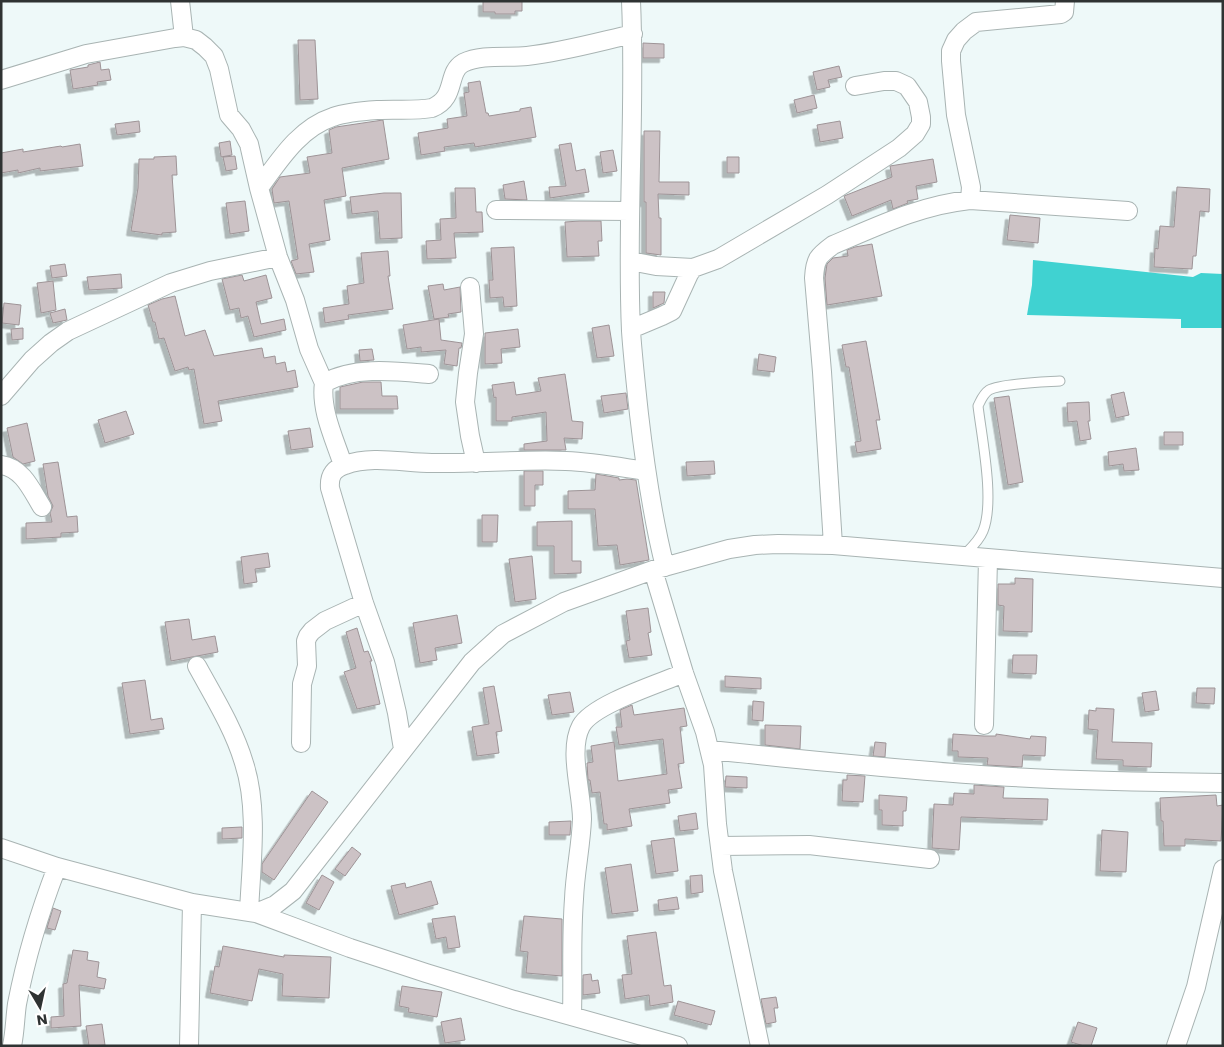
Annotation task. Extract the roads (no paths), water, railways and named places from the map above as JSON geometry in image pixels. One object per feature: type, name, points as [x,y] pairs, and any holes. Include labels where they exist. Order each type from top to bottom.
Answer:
[{"type":"street","points":[[180,1],[184,37]]},
{"type":"street","points":[[631,1],[631,329],[646,471],[655,526],[659,568],[684,673],[710,750],[715,780],[723,871],[760,1046]]},
{"type":"street","points":[[970,200],[971,187],[956,115],[951,61],[953,45],[964,30],[976,22],[1061,14],[1064,12],[1065,1]]},
{"type":"street","points":[[259,188],[282,156],[295,142],[317,124],[331,117],[360,111],[432,108],[439,106],[444,100],[448,94],[455,71],[465,62],[480,58],[545,53],[632,34]]},
{"type":"street","points":[[1,80],[86,54],[184,37],[196,40],[214,56],[219,69],[229,115],[244,133],[249,144],[278,257],[295,300],[309,349],[324,383],[322,393],[327,415],[343,466]]},
{"type":"street","points":[[630,261],[656,266],[693,268],[718,259],[827,195],[899,148],[915,134],[921,124],[921,117],[918,102],[906,86],[896,81],[884,80],[855,86]]},
{"type":"street","points":[[833,545],[814,278],[815,263],[820,254],[833,245],[925,207],[948,202],[970,200],[1128,211]]},
{"type":"street","points":[[496,210],[630,211]]},
{"type":"street","points":[[1,396],[32,360],[68,331],[189,276],[278,257]]},
{"type":"street","points":[[631,329],[672,310],[693,268]]},
{"type":"street","points":[[470,287],[474,334],[466,402],[467,422],[476,463]]},
{"type":"street","points":[[324,383],[342,375],[390,371],[429,374]]},
{"type":"street","points":[[403,749],[392,688],[385,662],[364,603],[330,488],[330,476],[334,471],[343,466],[368,461],[431,464],[568,461],[646,471]]},
{"type":"street","points":[[1,465],[12,468],[21,474],[42,507]]},
{"type":"street","points":[[253,913],[275,905],[293,891],[472,662],[485,649],[504,634],[564,602],[659,568],[730,549],[755,545],[833,545],[1223,578]]},
{"type":"street","points":[[984,725],[988,559]]},
{"type":"street","points":[[301,743],[302,684],[307,666],[306,641],[308,636],[325,621],[364,603]]},
{"type":"street","points":[[197,666],[235,738],[250,784],[253,913]]},
{"type":"street","points":[[572,1016],[574,900],[582,820],[576,752],[577,738],[581,725],[605,706],[684,673]]},
{"type":"street","points":[[710,750],[996,776],[1092,781],[1223,783]]},
{"type":"street","points":[[720,846],[809,845],[930,859]]},
{"type":"street","points":[[1,848],[57,867],[192,903],[253,913],[426,973],[678,1046]]},
{"type":"street","points":[[12,1046],[17,1004],[26,967],[46,895],[57,867]]},
{"type":"street","points":[[1176,1046],[1196,987],[1223,869]]},
{"type":"street","points":[[190,1046],[192,903]]},
{"type":"lane","points":[[962,557],[976,543],[983,531],[989,506],[978,406],[982,397],[989,390],[1000,387],[1060,381]]}]
